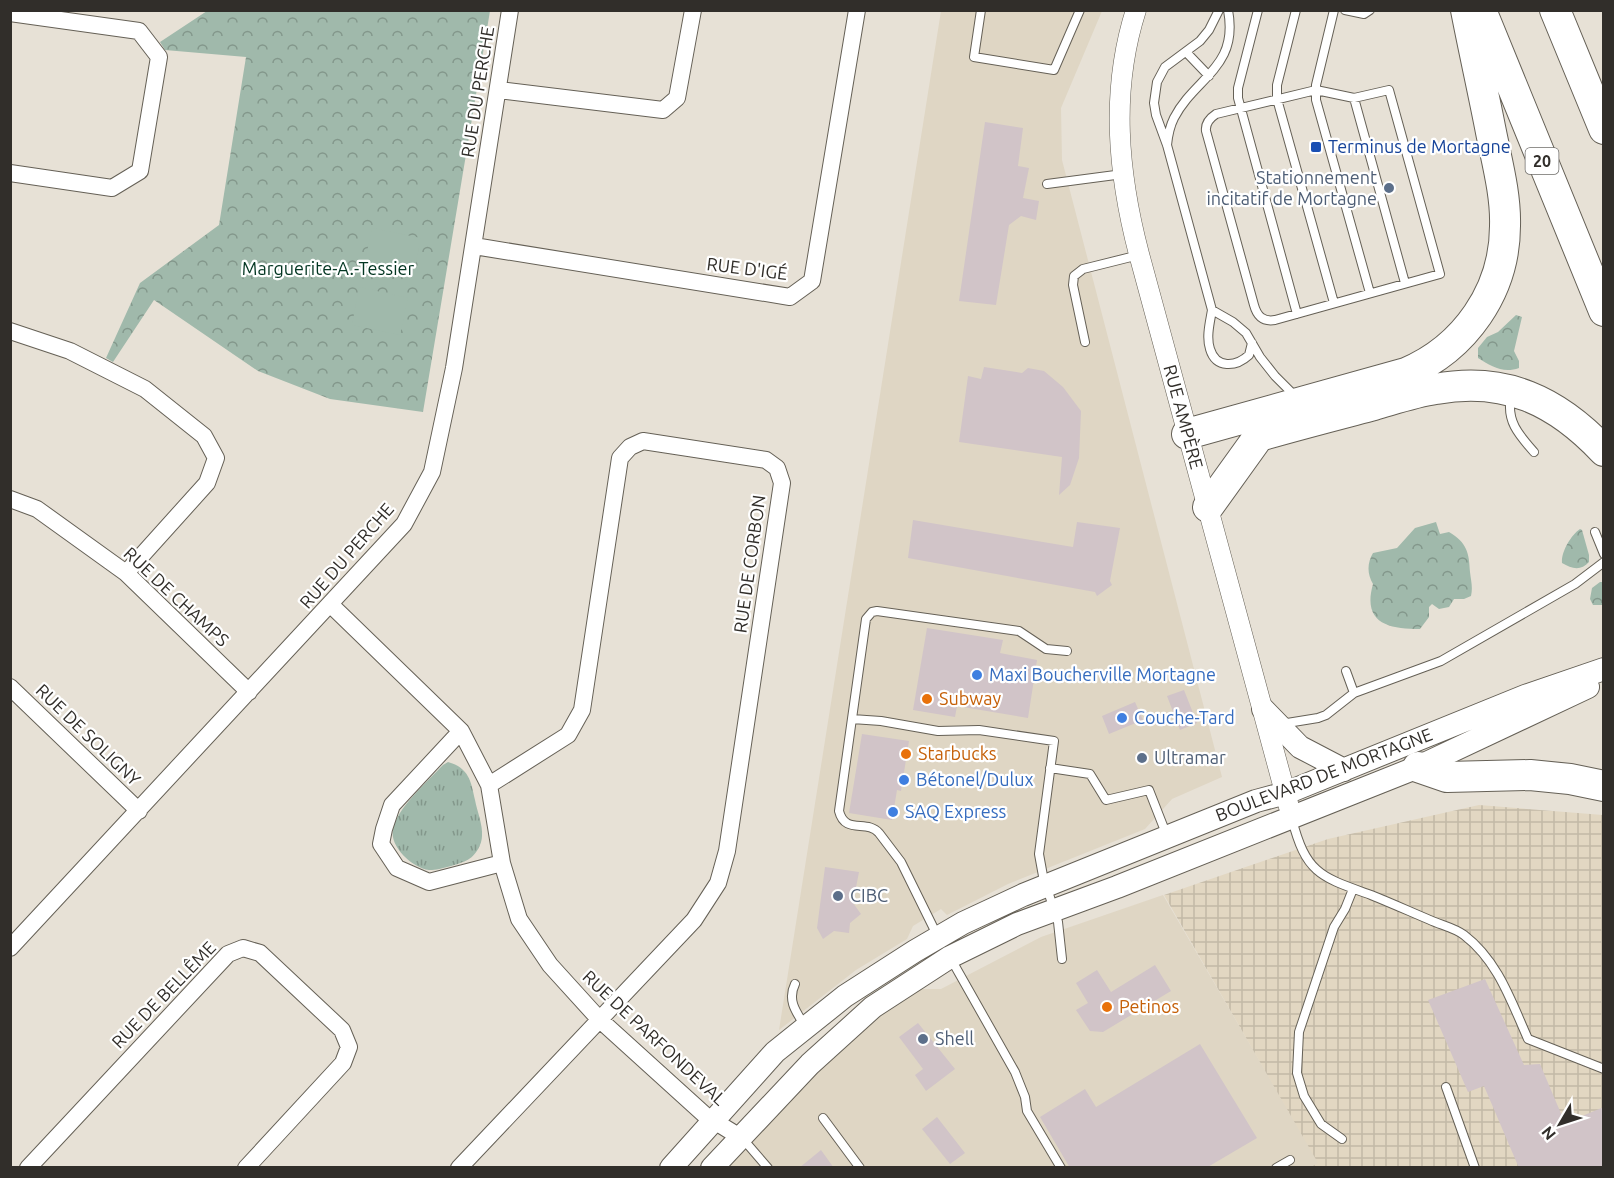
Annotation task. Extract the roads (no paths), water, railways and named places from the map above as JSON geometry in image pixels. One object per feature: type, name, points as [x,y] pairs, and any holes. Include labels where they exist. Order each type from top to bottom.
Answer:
[{"type":"highway","points":[[1190,443],[1301,402],[1406,373],[1443,353],[1467,330],[1479,314],[1494,284],[1504,248],[1505,211],[1466,10]]},
{"type":"highway","name":"20","points":[[1481,10],[1604,311]]},
{"type":"highway","points":[[1555,10],[1604,129]]},
{"type":"highway","points":[[1190,443],[1259,435],[1437,388],[1472,385],[1512,390],[1532,398],[1560,412],[1604,451]]},
{"type":"highway","points":[[1208,507],[1259,435]]},
{"type":"highway","points":[[1418,767],[1447,777],[1530,775],[1570,779],[1604,786]]},
{"type":"main road","name":"BOULEVARD DE MORTAGNE","points":[[671,1167],[775,1052],[805,1027],[845,996],[938,937],[976,916],[1256,801],[1286,794],[1525,696],[1604,669]]},
{"type":"main road","name":"BOULEVARD DE MORTAGNE","points":[[712,1167],[810,1064],[873,1007],[950,957],[1008,928],[1418,767],[1604,680]]},
{"type":"main road","points":[[1270,720],[1300,747],[1344,770]]},
{"type":"street","name":"RUE DU PERCHE","points":[[10,948],[404,524],[432,472],[454,368],[510,10]]},
{"type":"street","points":[[499,90],[663,110],[677,98],[693,10]]},
{"type":"street","name":"RUE D'IGÉ","points":[[474,246],[790,297],[812,281],[857,10]]},
{"type":"street","name":"RUE AMPÈRE","points":[[1136,10],[1120,86],[1119,120],[1123,174],[1139,254],[1190,443],[1270,720],[1291,818]]},
{"type":"street","points":[[10,13],[139,31],[159,57],[140,171],[112,188],[10,173]]},
{"type":"street","points":[[10,331],[70,351],[145,389],[204,436],[216,458],[207,483],[126,573]]},
{"type":"street","name":"RUE DE CORBON","points":[[459,1167],[694,920],[718,883],[727,851],[782,483],[777,468],[766,460],[654,442],[643,441],[630,447],[621,458],[582,710],[568,735],[489,785]]},
{"type":"street","name":"RUE DE CHAMPS","points":[[10,499],[37,509],[126,573],[249,692]]},
{"type":"street","name":"RUE DE PARFONDEVAL","points":[[331,605],[461,731],[489,785],[502,863],[519,919],[550,965],[599,1019],[712,1122],[740,1137]]},
{"type":"street","name":"RUE DE SOLIGNY","points":[[10,687],[139,811]]},
{"type":"street","points":[[461,731],[392,805],[381,844],[398,868],[429,882],[502,863]]},
{"type":"street","name":"RUE DE BELLÊME","points":[[28,1167],[228,954],[243,948],[260,953],[342,1030],[350,1047],[343,1063],[246,1167]]},
{"type":"lane","points":[[981,10],[974,57],[1054,70],[1080,10]]},
{"type":"lane","points":[[1219,10],[1204,36],[1166,67],[1157,82],[1154,103],[1212,310],[1210,349],[1216,360],[1226,365],[1238,363],[1249,355],[1252,343]]},
{"type":"lane","points":[[1167,145],[1174,117],[1223,57],[1228,44],[1230,24],[1228,10]]},
{"type":"lane","points":[[1258,10],[1238,88],[1240,108],[1297,314]]},
{"type":"lane","points":[[1296,10],[1277,85],[1277,99],[1334,303]]},
{"type":"lane","points":[[1334,10],[1316,90],[1318,106],[1370,293]]},
{"type":"lane","points":[[1345,10],[1364,14],[1370,10]]},
{"type":"lane","points":[[1186,52],[1209,76]]},
{"type":"lane","points":[[1316,90],[1354,98],[1389,90],[1440,274],[1271,321],[1262,319],[1257,314],[1206,128],[1209,119],[1216,114],[1277,99],[1316,90]]},
{"type":"lane","points":[[1354,98],[1405,284]]},
{"type":"lane","points":[[1047,184],[1123,174]]},
{"type":"lane","points":[[1085,342],[1073,285],[1074,276],[1083,269],[1139,254]]},
{"type":"lane","points":[[1212,310],[1241,328],[1275,376],[1301,402]]},
{"type":"lane","points":[[1512,390],[1509,414],[1513,424],[1534,452]]},
{"type":"lane","points":[[1595,532],[1604,554]]},
{"type":"lane","points":[[1270,720],[1307,722],[1326,715],[1354,693],[1441,662],[1575,585],[1604,562]]},
{"type":"lane","points":[[1061,1167],[1027,1111],[1025,1097],[1016,1072],[938,937],[901,862],[875,829],[846,824],[841,819],[839,811],[866,619],[872,612],[1019,631],[1046,649],[1067,651]]},
{"type":"lane","points":[[1347,671],[1354,693]]},
{"type":"lane","points":[[852,719],[881,721],[938,731],[979,730],[1054,741],[1039,854],[1058,926],[1062,958]]},
{"type":"lane","points":[[1050,768],[1090,774],[1106,800],[1149,790],[1167,837]]},
{"type":"lane","points":[[1291,818],[1303,853],[1312,867],[1326,878],[1462,934],[1480,950],[1498,972],[1528,1039],[1604,1069]]},
{"type":"lane","points":[[1342,1139],[1321,1124],[1304,1096],[1297,1073],[1299,1032],[1334,927],[1353,889]]},
{"type":"lane","points":[[795,984],[792,990],[792,1006],[805,1027]]},
{"type":"lane","points":[[1446,1087],[1476,1167]]},
{"type":"lane","points":[[823,1118],[860,1167]]},
{"type":"lane","points":[[740,1137],[752,1147],[768,1167]]},
{"type":"lane","points":[[1276,1167],[1290,1160]]},
{"type":"place","name":"Terminus de Mortagne","points":[[1316,147]]},
{"type":"place","name":"Stationnement incitatif de Mortagne","points":[[1389,188]]},
{"type":"place","name":"Maxi Boucherville Mortagne","points":[[977,675]]},
{"type":"place","name":"Subway","points":[[927,699]]},
{"type":"place","name":"Couche-Tard","points":[[1122,718]]},
{"type":"place","name":"Starbucks","points":[[906,754]]},
{"type":"place","name":"Ultramar","points":[[1142,758]]},
{"type":"place","name":"Bétonel/Dulux","points":[[904,780]]},
{"type":"place","name":"SAQ Express","points":[[893,812]]},
{"type":"place","name":"CIBC","points":[[838,896]]},
{"type":"place","name":"Petinos","points":[[1107,1007]]},
{"type":"place","name":"Shell","points":[[923,1039]]},
{"type":"park label","name":"Marguerite-A.-Tessier","points":[[328,269]]}]
